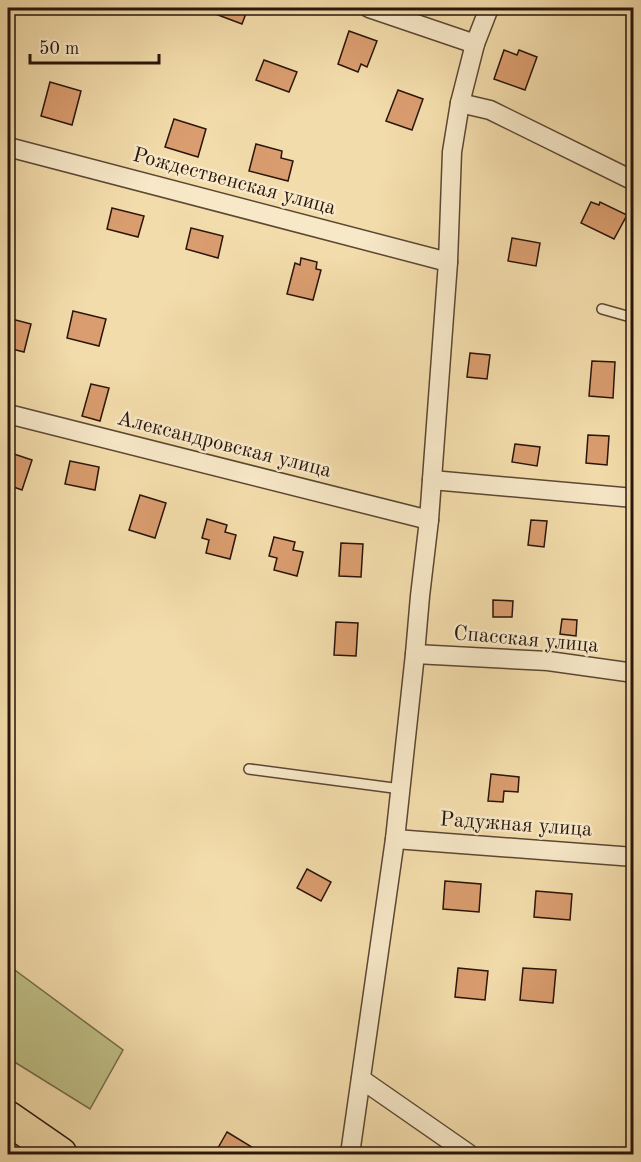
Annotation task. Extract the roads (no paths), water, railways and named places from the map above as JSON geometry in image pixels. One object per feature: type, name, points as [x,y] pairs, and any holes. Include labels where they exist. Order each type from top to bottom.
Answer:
[{"type":"highway","points":[[8,1118],[60,1155]]},
{"type":"street","points":[[369,8],[475,44]]},
{"type":"street","points":[[350,1155],[396,839],[416,654],[429,520],[448,262],[452,152],[460,103],[475,44],[489,8]]},
{"type":"street","points":[[460,103],[490,110],[633,181]]},
{"type":"street","name":"Рождественская улица","points":[[8,147],[448,262]]},
{"type":"street","name":"Александровская улица","points":[[8,414],[429,520]]},
{"type":"street","points":[[432,480],[633,498]]},
{"type":"street","name":"Спасская улица","points":[[416,654],[548,661],[633,673]]},
{"type":"street","name":"Радужная улица","points":[[396,839],[633,857]]},
{"type":"street","points":[[361,1079],[469,1155]]},
{"type":"lane","points":[[602,309],[633,318]]},
{"type":"lane","points":[[249,769],[401,789]]}]
